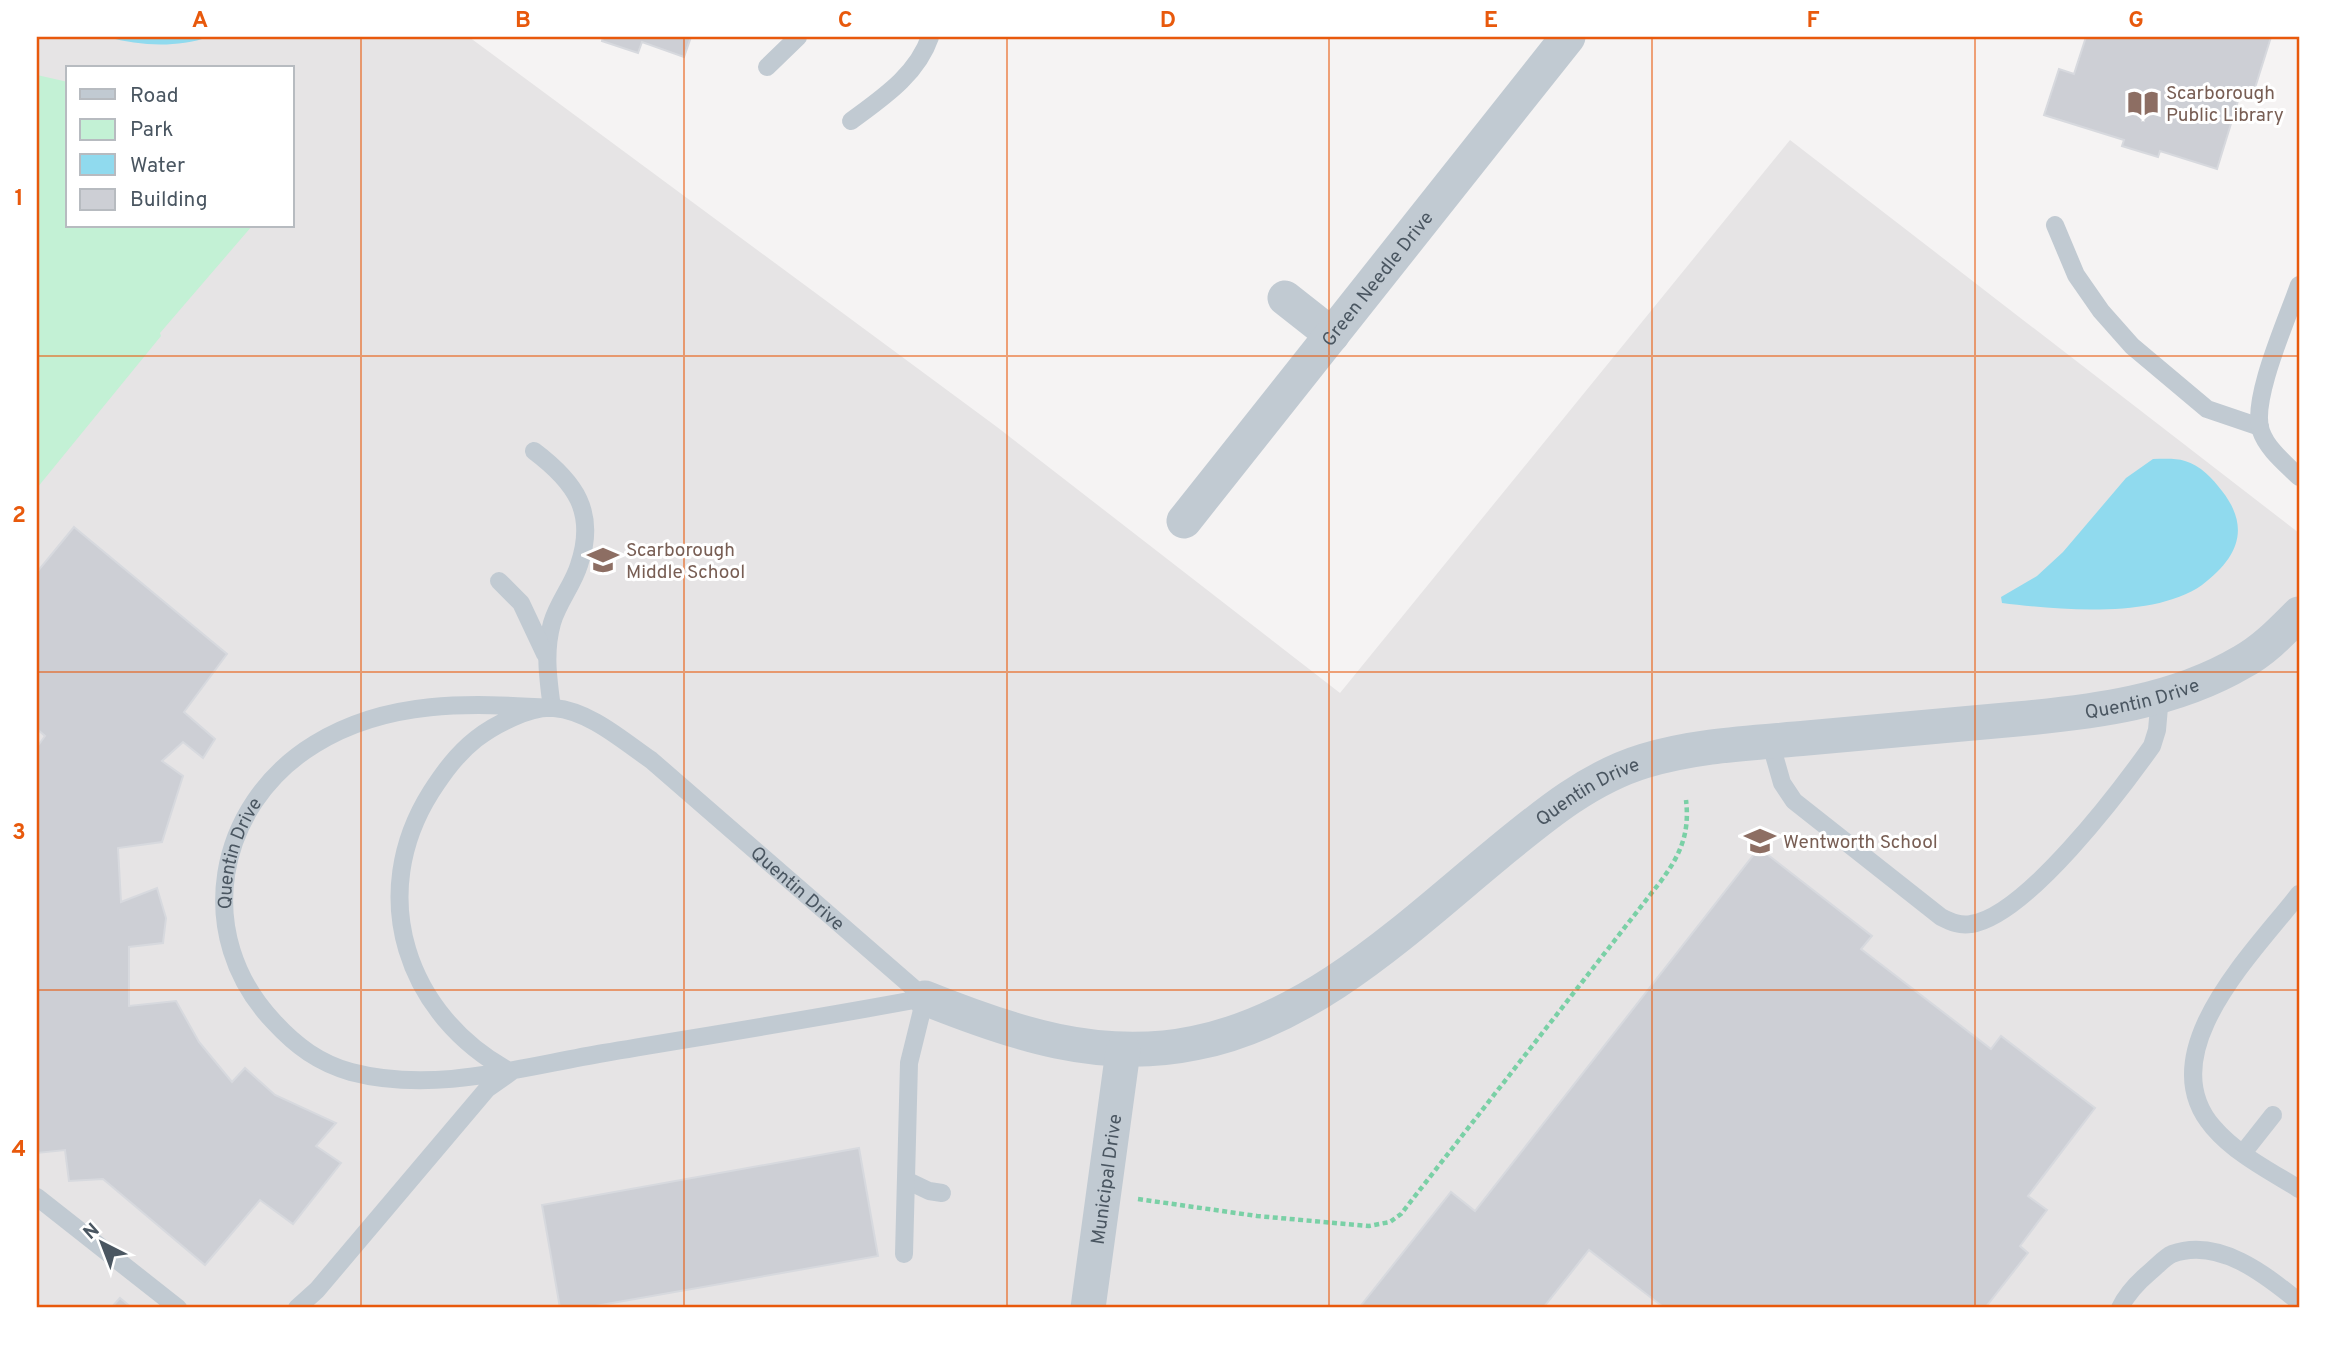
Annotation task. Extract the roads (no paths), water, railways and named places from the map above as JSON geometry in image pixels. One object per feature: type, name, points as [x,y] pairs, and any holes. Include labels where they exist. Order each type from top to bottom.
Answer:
[{"type":"street","name":"Green Needle Drive","points":[[1184,521],[1568,37]]},
{"type":"street","points":[[1285,298],[1332,335]]},
{"type":"street","name":"Quentin Drive","points":[[925,998],[1041,1039],[1123,1051],[1197,1043],[1234,1033],[1308,998],[1351,971],[1545,816],[1608,775],[1667,755],[1770,741],[2049,716],[2120,706],[2160,696],[2218,675],[2246,660],[2273,640],[2299,614]]},
{"type":"street","name":"Municipal Drive","points":[[1088,1308],[1095,1204],[1123,1051]]},
{"type":"lane","points":[[767,67],[798,37]]},
{"type":"lane","points":[[851,121],[879,101],[916,65],[930,37]]},
{"type":"lane","points":[[2055,225],[2076,275],[2101,311],[2132,346],[2207,409],[2260,427]]},
{"type":"lane","points":[[2299,285],[2259,398],[2260,427],[2268,445],[2299,477]]},
{"type":"lane","points":[[297,1308],[317,1290],[487,1089],[511,1072],[473,1049],[450,1027],[432,1002],[411,961],[404,938],[398,916],[398,888],[403,853],[412,828],[442,775],[462,750],[511,718],[552,708],[546,656],[552,622],[579,565],[585,540],[585,513],[580,498],[568,482],[534,451]]},
{"type":"lane","points":[[499,581],[521,603],[546,656]]},
{"type":"lane","points":[[1770,741],[1782,783],[1794,801],[1941,917],[1954,923],[1970,925],[1999,912],[2056,865],[2079,839],[2152,746],[2157,730],[2160,696]]},
{"type":"lane","name":"Quentin Drive","points":[[477,704],[552,708],[587,719],[651,760],[925,998],[511,1072],[422,1083],[354,1073],[331,1066],[301,1049],[263,1011],[243,980],[226,936],[223,899],[237,833],[250,809],[267,783],[316,743],[355,724],[426,706],[477,704]]},
{"type":"lane","points":[[2299,894],[2231,981],[2207,1019],[2195,1047],[2193,1085],[2197,1102],[2215,1130],[2243,1153],[2299,1189]]},
{"type":"lane","points":[[904,1254],[909,1063],[925,998]]},
{"type":"lane","points":[[2243,1153],[2273,1115]]},
{"type":"lane","points":[[906,1180],[929,1191],[942,1193]]},
{"type":"lane","points":[[37,1197],[177,1308]]},
{"type":"lane","points":[[2120,1308],[2136,1283],[2172,1254],[2197,1252],[2225,1254],[2245,1262],[2299,1302]]},
{"type":"water","points":[[107,37],[209,37],[183,43],[158,44]]},
{"type":"water","points":[[2153,459],[2178,459],[2196,466],[2215,482],[2231,505],[2238,530],[2236,542],[2232,553],[2214,575],[2182,596],[2132,607],[2077,609],[2002,603],[2001,597],[2037,576],[2063,552],[2126,478]]},
{"type":"place","name":"Scarborough Public Library","points":[[2143,103]]},
{"type":"place","name":"Scarborough Middle School","points":[[603,560]]},
{"type":"place","name":"Wentworth School","points":[[1760,841]]}]
